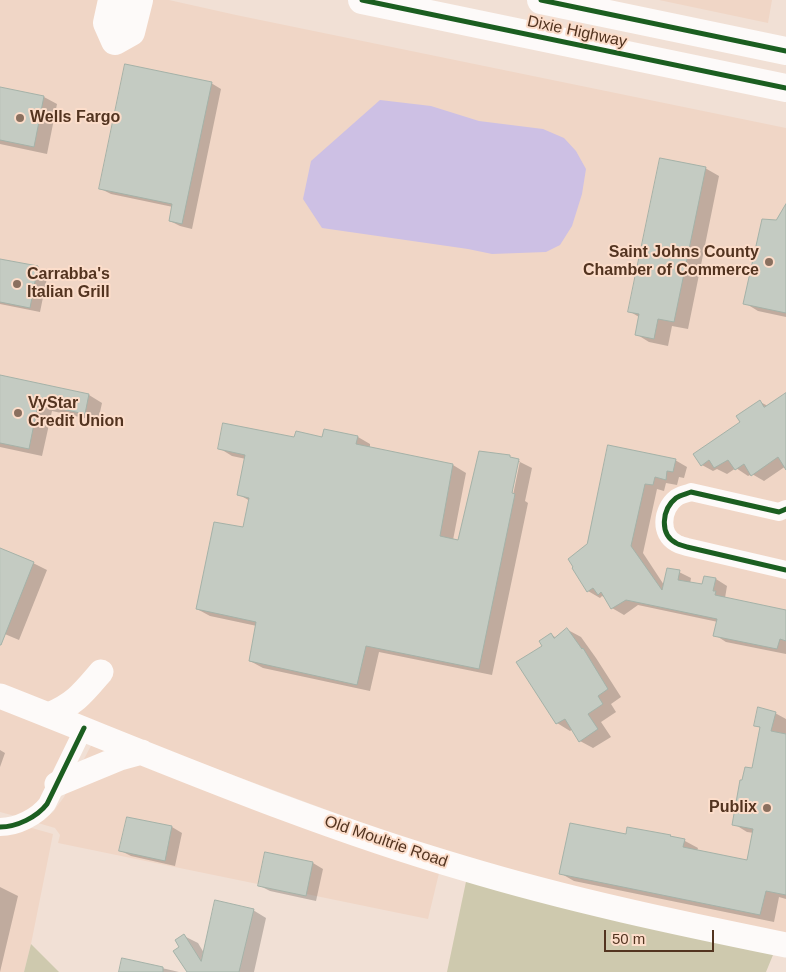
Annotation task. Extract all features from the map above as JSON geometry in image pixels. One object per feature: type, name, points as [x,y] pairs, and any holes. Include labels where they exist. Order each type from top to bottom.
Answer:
[{"type":"main road","points":[[112,0],[107,23],[115,40],[131,32],[139,0]]},
{"type":"main road","name":"Dixie Highway","points":[[366,0],[786,88]]},
{"type":"main road","name":"Dixie Highway","points":[[541,0],[786,51]]},
{"type":"main road","points":[[49,715],[75,701],[86,691],[101,672]]},
{"type":"main road","name":"Old Moultrie Road","points":[[0,696],[200,776],[364,836],[461,868],[546,892],[786,945]]},
{"type":"main road","points":[[57,784],[120,758],[142,752]]},
{"type":"street","points":[[786,509],[779,512],[691,492],[677,497],[670,503],[666,510],[664,521],[665,529],[675,543],[786,570]]},
{"type":"street","points":[[0,827],[19,823],[42,810],[84,728]]},
{"type":"shaded area","points":[[0,0],[169,0],[786,128],[786,937],[470,863],[0,687]]},
{"type":"shaded area","points":[[659,0],[772,0],[768,23]]},
{"type":"shaded area","points":[[380,100],[431,106],[479,121],[543,129],[564,138],[576,151],[586,169],[582,194],[572,226],[560,245],[546,252],[492,254],[322,228],[303,199],[311,161]]},
{"type":"shaded area","points":[[0,704],[78,734],[41,801],[29,810],[15,816],[0,812]]},
{"type":"shaded area","points":[[94,740],[440,869],[428,919],[58,843],[60,835],[55,828],[38,823],[53,812],[64,797]]},
{"type":"shaded area","points":[[0,819],[53,834],[24,972],[0,972]]},
{"type":"shaded area","points":[[467,877],[775,950],[766,972],[447,972]]},
{"type":"shaded area","points":[[31,944],[59,972],[24,972]]},
{"type":"building","points":[[125,64],[212,82],[182,224],[169,221],[172,204],[99,189]]},
{"type":"building","name":"Wells Fargo","points":[[0,87],[44,96],[34,147],[0,140]]},
{"type":"building","points":[[660,158],[706,167],[674,322],[658,319],[654,339],[635,335],[639,314],[628,312]]},
{"type":"building","name":"Saint Johns County Chamber of Commerce","points":[[786,204],[786,313],[743,304],[762,219],[776,220]]},
{"type":"building","name":"Carrabba's Italian Grill","points":[[0,259],[38,266],[30,308],[0,302]]},
{"type":"building","name":"VyStar Credit Union","points":[[0,375],[89,394],[85,414],[38,404],[29,449],[0,443]]},
{"type":"building","points":[[786,393],[786,470],[778,457],[751,476],[744,464],[735,470],[728,460],[714,468],[709,460],[701,466],[693,454],[740,422],[736,416],[760,400],[764,407]]},
{"type":"building","points":[[223,423],[294,437],[296,431],[322,437],[324,429],[358,436],[356,444],[453,464],[440,536],[458,540],[479,451],[510,455],[510,457],[519,459],[512,493],[515,494],[479,669],[366,646],[357,685],[249,661],[256,622],[196,609],[214,522],[243,527],[249,498],[237,495],[245,455],[218,449]]},
{"type":"building","points":[[608,445],[676,459],[673,472],[667,471],[666,480],[655,477],[653,485],[645,484],[631,546],[662,590],[667,568],[680,570],[678,580],[702,584],[704,576],[716,578],[713,591],[716,591],[715,595],[786,610],[786,641],[780,639],[777,649],[713,636],[717,619],[626,600],[611,609],[601,592],[598,595],[593,588],[587,592],[568,559],[587,544]]},
{"type":"building","points":[[0,548],[34,562],[1,645],[0,645]]},
{"type":"building","points":[[567,628],[583,648],[608,689],[598,696],[603,704],[588,714],[598,729],[579,742],[565,719],[556,724],[516,662],[542,646],[539,641],[551,633],[554,638]]},
{"type":"building","points":[[758,707],[776,712],[771,731],[786,734],[786,895],[766,891],[760,915],[559,874],[570,823],[626,834],[627,827],[671,835],[685,839],[683,847],[747,860],[753,829],[732,825],[740,780],[742,780],[745,767],[752,768],[760,727],[754,726]]},
{"type":"building","points":[[127,817],[172,826],[165,861],[119,851]]},
{"type":"building","points":[[265,852],[313,862],[306,896],[258,886]]},
{"type":"building","points":[[215,900],[254,909],[239,972],[187,972],[173,951],[179,947],[175,940],[184,934],[201,961]]},
{"type":"building","points":[[122,958],[163,967],[163,972],[119,972]]},
{"type":"cycle path","points":[[362,0],[786,88]]},
{"type":"cycle path","points":[[541,0],[786,51]]},
{"type":"cycle path","points":[[786,509],[779,512],[691,492],[678,497],[671,503],[664,521],[667,534],[679,544],[786,570]]},
{"type":"cycle path","points":[[0,827],[6,827],[26,820],[43,809],[84,728]]},
{"type":"place","name":"Wells Fargo","points":[[20,118]]},
{"type":"place","name":"Saint Johns County Chamber of Commerce","points":[[769,262]]},
{"type":"place","name":"Carrabba's Italian Grill","points":[[17,284]]},
{"type":"place","name":"VyStar Credit Union","points":[[18,413]]},
{"type":"place","name":"Publix","points":[[767,808]]}]
